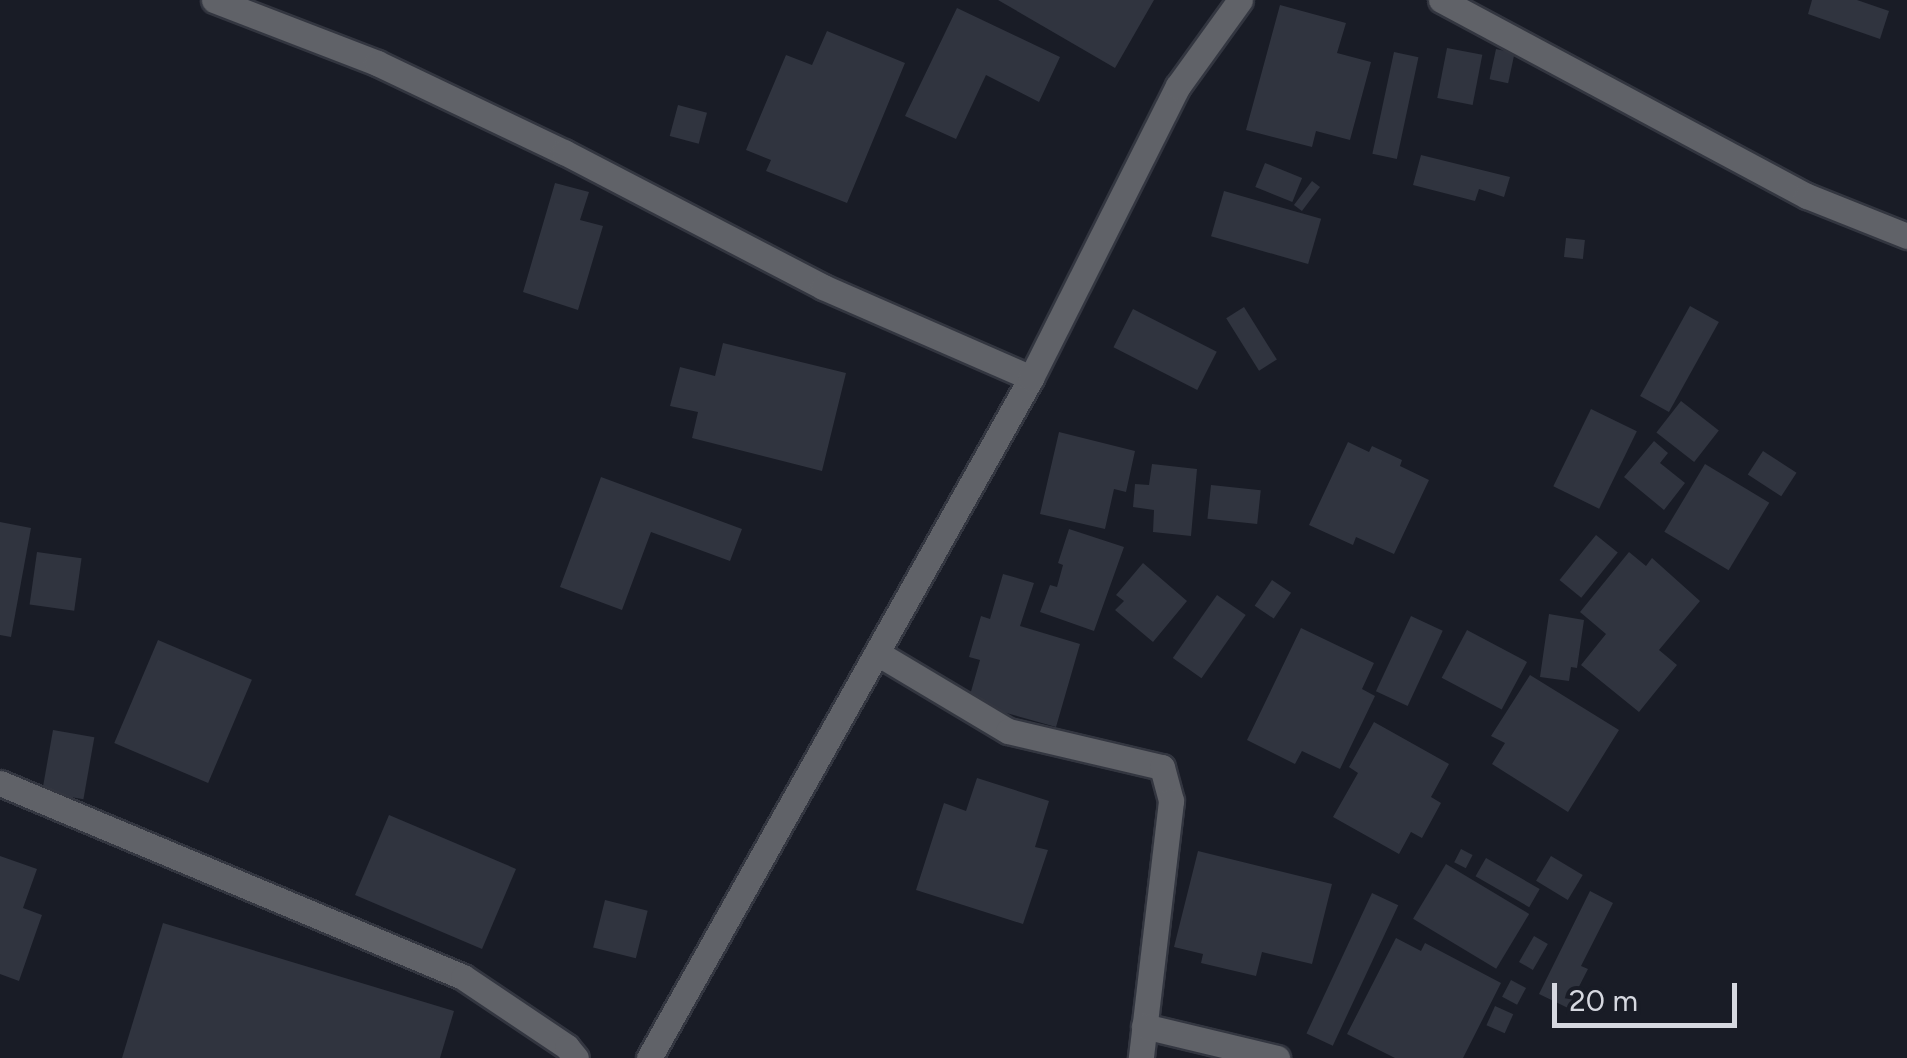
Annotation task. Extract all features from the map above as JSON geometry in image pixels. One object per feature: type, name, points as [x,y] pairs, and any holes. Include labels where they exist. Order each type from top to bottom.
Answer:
[{"type":"street","points":[[214,0],[377,63],[564,152],[823,287],[1031,378]]},
{"type":"street","points":[[648,1058],[1031,378],[1178,86],[1240,0]]},
{"type":"street","points":[[1441,0],[1807,196],[1907,236]]},
{"type":"street","points":[[877,653],[1008,731],[1162,767],[1171,801],[1141,1058]]},
{"type":"street","points":[[0,783],[464,976],[576,1058]]},
{"type":"street","points":[[1144,1026],[1277,1058]]},
{"type":"building","points":[[998,0],[1154,0],[1115,68]]},
{"type":"building","points":[[1812,0],[1857,0],[1889,11],[1880,39],[1808,14]]},
{"type":"building","points":[[1280,5],[1346,23],[1337,53],[1371,62],[1350,140],[1316,131],[1312,147],[1246,130]]},
{"type":"building","points":[[957,8],[1060,57],[1039,102],[986,75],[956,139],[905,116]]},
{"type":"building","points":[[827,31],[905,63],[847,203],[766,171],[771,160],[746,150],[786,55],[812,65]]},
{"type":"building","points":[[1447,48],[1482,55],[1473,105],[1437,98]]},
{"type":"building","points":[[1496,49],[1515,53],[1508,83],[1490,79]]},
{"type":"building","points":[[1394,52],[1418,57],[1397,159],[1372,154]]},
{"type":"building","points":[[678,105],[707,113],[699,144],[670,136]]},
{"type":"building","points":[[1421,155],[1510,177],[1504,197],[1479,189],[1475,201],[1413,185]]},
{"type":"building","points":[[1265,163],[1302,178],[1292,202],[1255,187]]},
{"type":"building","points":[[1312,181],[1320,187],[1302,211],[1294,205]]},
{"type":"building","points":[[555,183],[589,192],[580,220],[603,226],[578,310],[523,292]]},
{"type":"building","points":[[1224,191],[1321,219],[1308,264],[1211,236]]},
{"type":"building","points":[[1566,238],[1585,240],[1583,259],[1564,257]]},
{"type":"building","points":[[1690,306],[1719,322],[1669,412],[1640,396]]},
{"type":"building","points":[[1244,307],[1277,360],[1259,371],[1226,318]]},
{"type":"building","points":[[1133,309],[1217,352],[1197,390],[1113,347]]},
{"type":"building","points":[[723,343],[846,373],[822,471],[692,438],[698,412],[670,406],[680,367],[715,376]]},
{"type":"building","points":[[1681,401],[1719,431],[1694,462],[1656,433]]},
{"type":"building","points":[[1591,409],[1637,431],[1599,509],[1553,486]]},
{"type":"building","points":[[1059,432],[1135,451],[1126,492],[1114,489],[1105,529],[1040,514]]},
{"type":"building","points":[[1654,441],[1668,453],[1660,463],[1685,483],[1664,510],[1624,477]]},
{"type":"building","points":[[1348,442],[1369,452],[1372,446],[1402,460],[1400,466],[1429,480],[1394,554],[1356,537],[1353,545],[1309,525]]},
{"type":"building","points":[[1763,451],[1797,473],[1781,496],[1748,474]]},
{"type":"building","points":[[1152,464],[1197,469],[1191,536],[1153,532],[1154,510],[1133,507],[1135,484],[1149,485]]},
{"type":"building","points":[[1705,464],[1769,503],[1729,570],[1664,532]]},
{"type":"building","points":[[601,477],[742,529],[730,561],[651,532],[622,610],[560,587]]},
{"type":"building","points":[[1211,485],[1261,490],[1257,524],[1207,519]]},
{"type":"building","points":[[0,522],[31,528],[11,637],[0,635]]},
{"type":"building","points":[[1069,529],[1124,547],[1094,631],[1040,612],[1050,585],[1057,587],[1063,565],[1058,563]]},
{"type":"building","points":[[1596,535],[1618,553],[1581,598],[1559,580]]},
{"type":"building","points":[[37,552],[82,558],[74,611],[30,604]]},
{"type":"building","points":[[1629,552],[1646,566],[1652,558],[1700,601],[1659,650],[1677,665],[1639,712],[1581,665],[1606,634],[1580,612]]},
{"type":"building","points":[[1143,563],[1187,601],[1153,642],[1115,610],[1124,601],[1116,595]]},
{"type":"building","points":[[1003,574],[1034,583],[1020,626],[1080,644],[1056,727],[968,702],[980,660],[969,657],[981,616],[990,619]]},
{"type":"building","points":[[1272,580],[1291,593],[1274,619],[1255,606]]},
{"type":"building","points":[[1217,595],[1246,615],[1202,678],[1173,658]]},
{"type":"building","points":[[1549,614],[1584,620],[1577,668],[1571,667],[1569,681],[1540,677]]},
{"type":"building","points":[[1411,616],[1443,631],[1408,706],[1376,691]]},
{"type":"building","points":[[1301,628],[1374,663],[1362,689],[1375,696],[1340,769],[1302,751],[1295,764],[1247,740]]},
{"type":"building","points":[[1467,630],[1527,662],[1502,710],[1442,678]]},
{"type":"building","points":[[158,640],[252,680],[208,783],[114,743]]},
{"type":"building","points":[[1530,675],[1619,730],[1568,812],[1492,764],[1505,743],[1491,736]]},
{"type":"building","points":[[1374,722],[1449,764],[1431,797],[1441,803],[1422,838],[1411,832],[1399,854],[1333,817],[1358,773],[1349,767]]},
{"type":"building","points":[[53,730],[94,737],[83,799],[42,792]]},
{"type":"building","points":[[977,778],[1049,801],[1035,847],[1048,850],[1023,924],[916,890],[944,803],[966,811]]},
{"type":"building","points":[[389,815],[516,869],[482,949],[355,895]]},
{"type":"building","points":[[1461,849],[1473,855],[1466,868],[1454,862]]},
{"type":"building","points":[[1198,851],[1332,884],[1312,964],[1262,952],[1256,976],[1201,963],[1203,954],[1174,947]]},
{"type":"building","points":[[0,856],[37,869],[23,908],[42,915],[19,981],[0,974]]},
{"type":"building","points":[[1551,856],[1583,875],[1568,900],[1536,881]]},
{"type":"building","points":[[1486,858],[1540,889],[1529,907],[1476,876]]},
{"type":"building","points":[[1446,864],[1529,914],[1496,969],[1413,919]]},
{"type":"building","points":[[1590,891],[1613,903],[1581,966],[1588,969],[1568,1008],[1539,994]]},
{"type":"building","points":[[1372,893],[1398,905],[1333,1046],[1306,1033]]},
{"type":"building","points":[[605,900],[648,911],[636,958],[593,948]]},
{"type":"building","points":[[163,923],[454,1011],[440,1058],[122,1058]]},
{"type":"building","points":[[1534,936],[1548,944],[1533,970],[1519,962]]},
{"type":"building","points":[[1396,938],[1421,951],[1425,943],[1501,983],[1463,1058],[1395,1058],[1347,1034]]},
{"type":"building","points":[[1511,980],[1526,988],[1517,1005],[1502,997]]},
{"type":"building","points":[[1495,1006],[1513,1014],[1505,1033],[1486,1025]]}]
